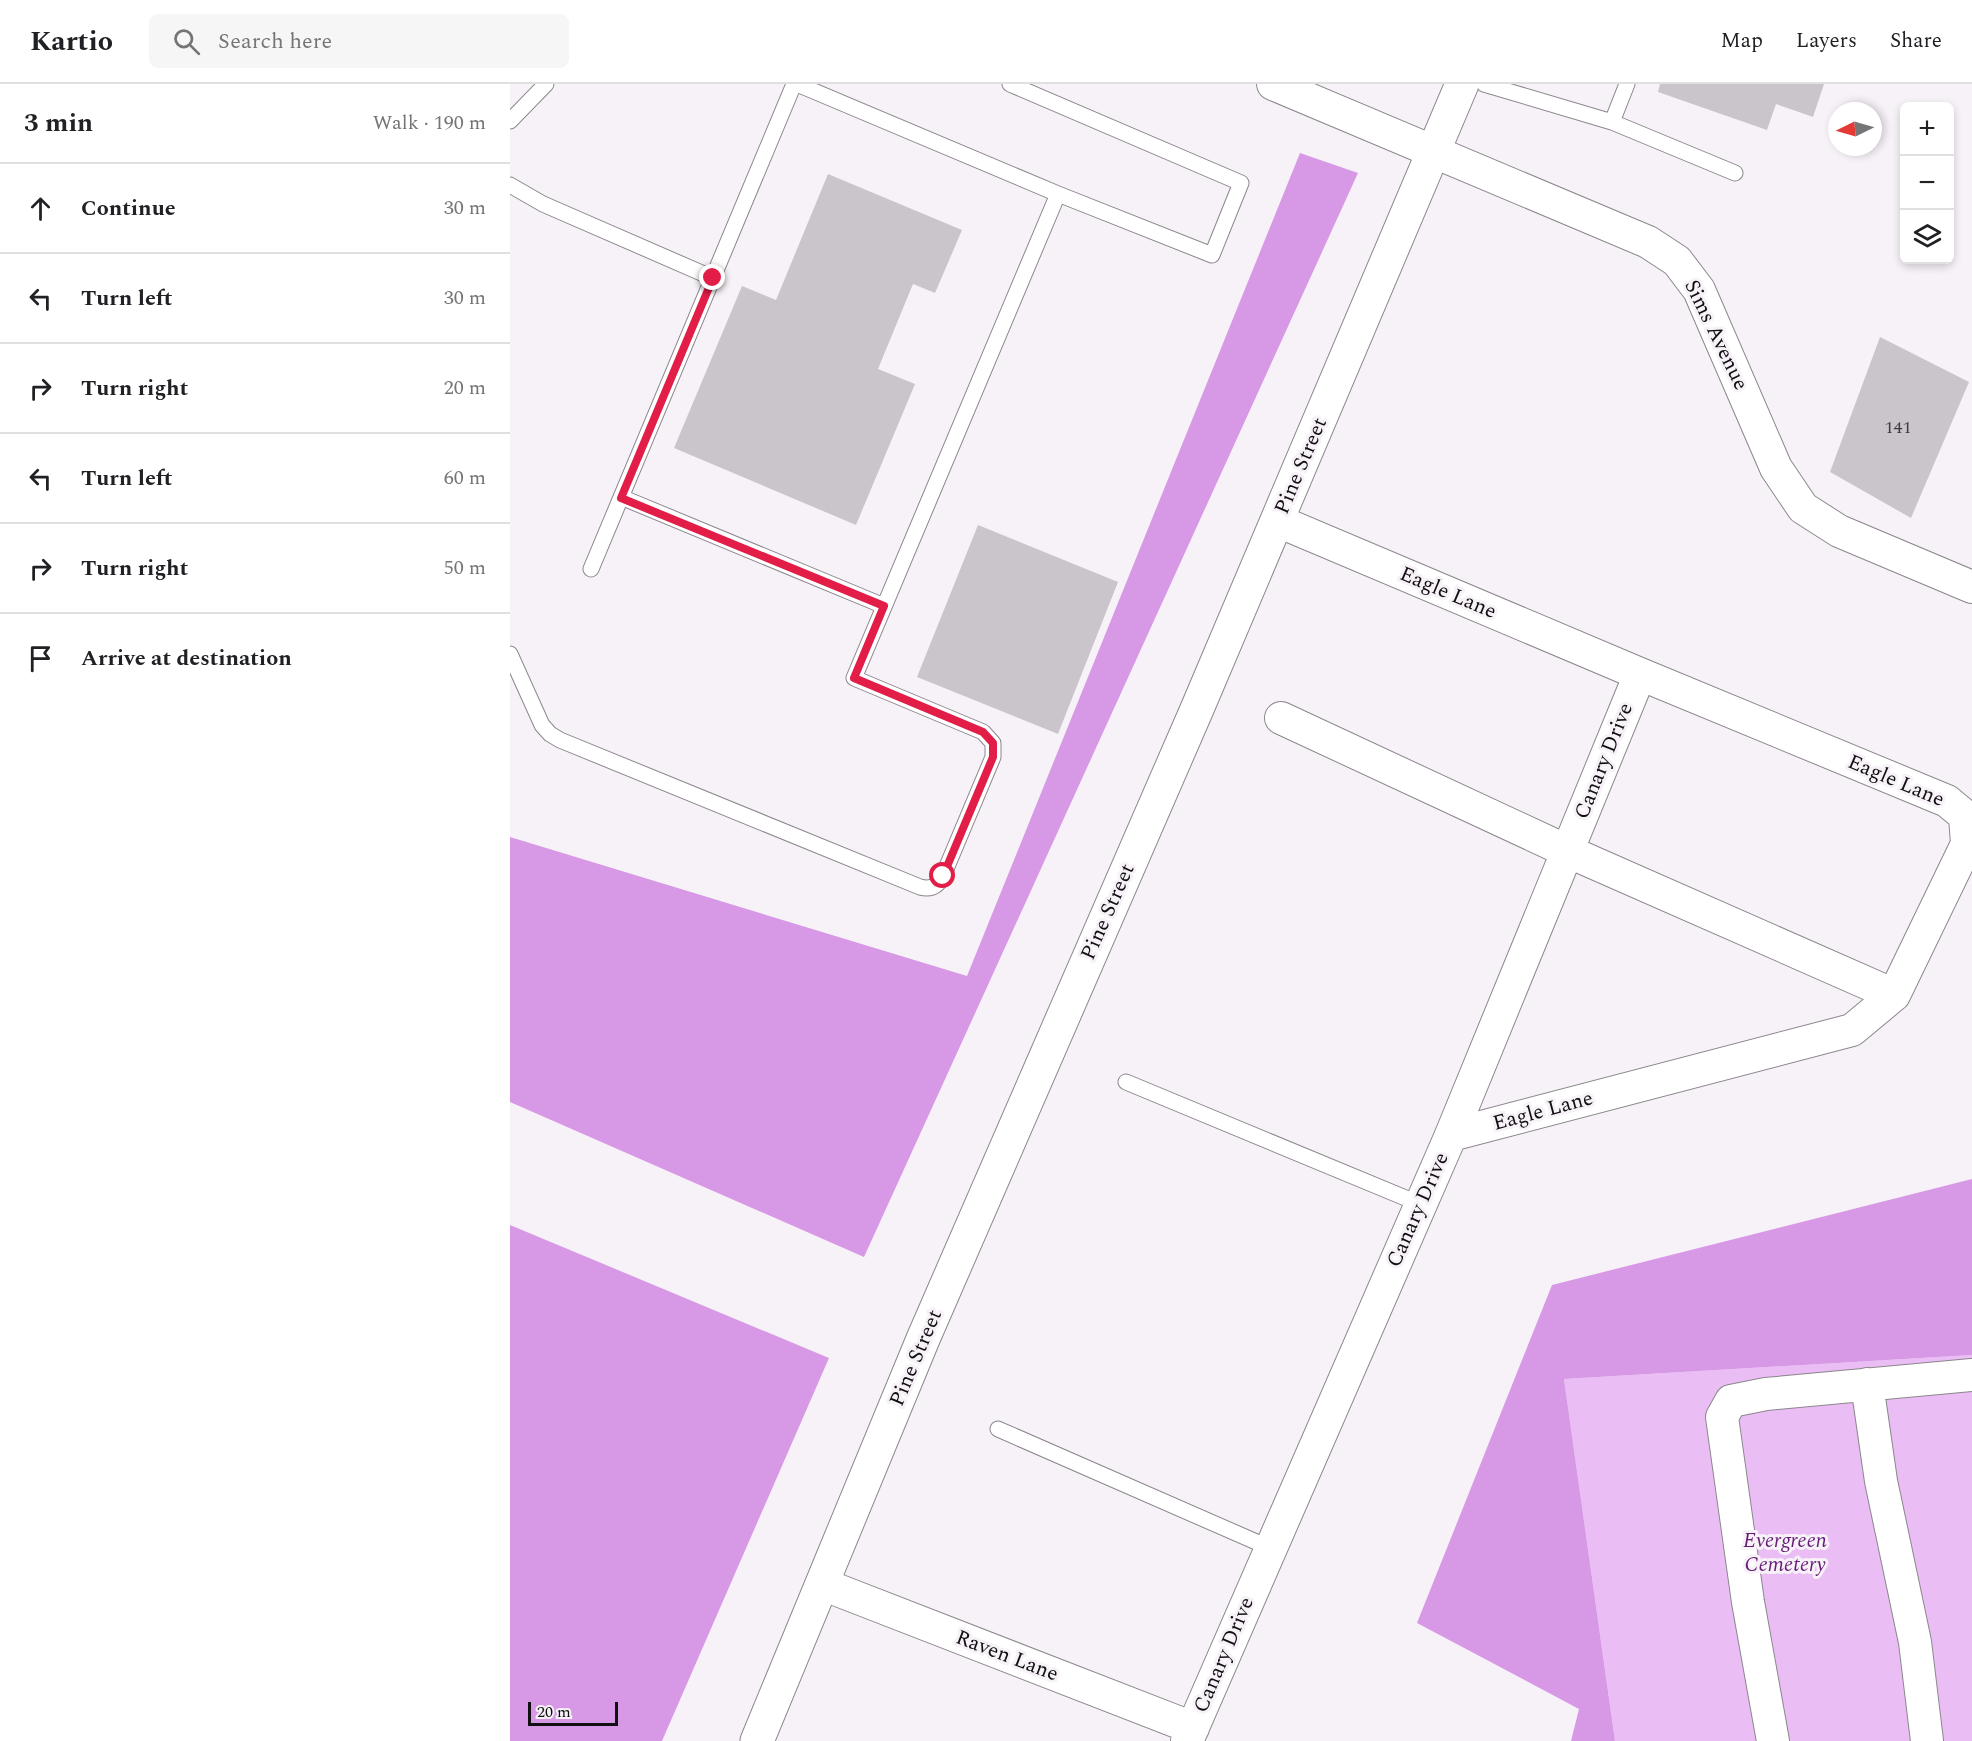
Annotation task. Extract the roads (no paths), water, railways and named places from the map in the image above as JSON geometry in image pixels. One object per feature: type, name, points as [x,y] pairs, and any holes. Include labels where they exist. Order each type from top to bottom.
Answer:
[{"type":"street","name":"Pine Street","points":[[757,1741],[923,1339],[1278,521],[1462,84]]},
{"type":"street","name":"Sims Avenue","points":[[1278,85],[1648,242],[1677,261],[1699,290],[1776,468],[1803,508],[1839,531],[1972,587]]},
{"type":"street","name":"Eagle Lane","points":[[1278,521],[1947,801],[1965,816],[1967,843],[1894,995],[1852,1030],[1451,1136]]},
{"type":"street","name":"Canary Drive","points":[[1190,1735],[1451,1136],[1640,674]]},
{"type":"street","points":[[1281,718],[1567,851],[1894,995]]},
{"type":"street","points":[[1773,1741],[1748,1602],[1722,1417],[1731,1401],[1766,1394],[1972,1375]]},
{"type":"street","points":[[1867,1384],[1881,1481],[1916,1642],[1927,1741]]},
{"type":"street","name":"Raven Lane","points":[[822,1584],[1190,1735]]},
{"type":"lane","points":[[510,121],[546,84]]},
{"type":"lane","points":[[591,569],[795,84],[1058,194],[1212,255],[1241,183],[1010,84]]},
{"type":"lane","points":[[1484,84],[1612,122],[1735,172]]},
{"type":"lane","points":[[1612,122],[1627,84]]},
{"type":"lane","points":[[510,185],[543,204],[713,278]]},
{"type":"lane","points":[[510,654],[542,725],[560,740],[920,887],[930,888],[937,884],[943,876],[993,757],[994,749],[990,737],[983,732],[854,678],[1058,194]]},
{"type":"lane","points":[[621,498],[884,606]]},
{"type":"lane","points":[[1126,1082],[1420,1204]]},
{"type":"lane","points":[[998,1429],[1270,1548]]},
{"type":"park label","name":"Evergreen Cemetery","points":[[1785,1553]]}]
